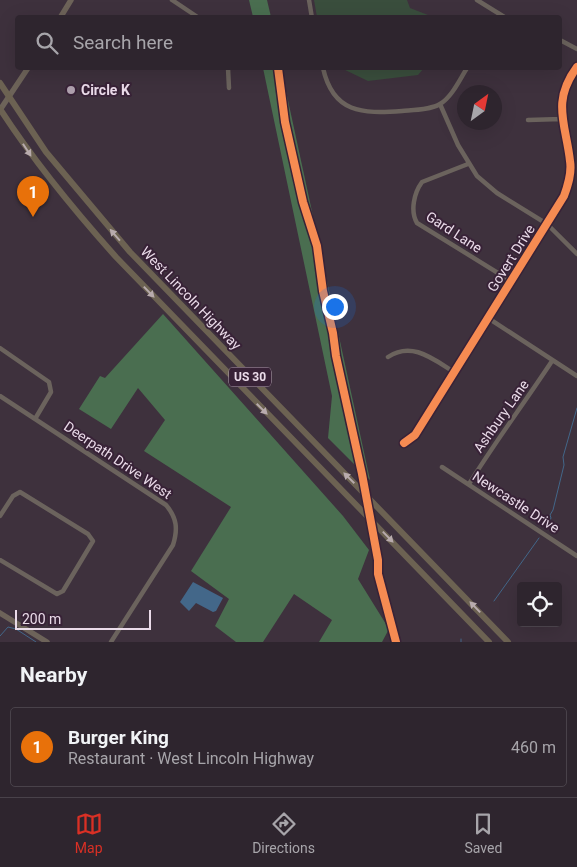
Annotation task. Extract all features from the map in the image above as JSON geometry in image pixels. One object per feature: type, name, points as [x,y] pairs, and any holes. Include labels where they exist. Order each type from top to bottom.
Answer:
[{"type":"main road","name":"West Lincoln Highway","points":[[0,84],[46,152],[130,252],[508,642]]},
{"type":"main road","name":"West Lincoln Highway","points":[[0,110],[35,162],[74,211],[116,257],[489,642]]},
{"type":"street","points":[[62,15],[71,0]]},
{"type":"street","points":[[172,0],[194,15]]},
{"type":"street","points":[[308,0],[311,15]]},
{"type":"street","points":[[477,0],[499,15]]},
{"type":"street","points":[[562,41],[577,49]]},
{"type":"street","name":"Govert Drive","points":[[404,443],[415,435],[564,196],[569,182],[570,162],[561,119],[566,86],[577,67]]},
{"type":"street","points":[[0,110],[27,70]]},
{"type":"street","points":[[228,70],[229,88]]},
{"type":"street","points":[[324,70],[329,89],[336,98],[360,112],[410,110],[440,104],[450,94],[467,70]]},
{"type":"street","points":[[440,104],[468,164],[486,185],[547,224],[577,254]]},
{"type":"street","points":[[528,120],[561,119]]},
{"type":"street","name":"Gard Lane","points":[[468,164],[422,182],[414,205],[413,216],[417,223],[511,281]]},
{"type":"street","points":[[488,318],[577,376]]},
{"type":"street","points":[[0,348],[49,382],[51,392],[35,419]]},
{"type":"street","points":[[388,357],[397,351],[407,349],[421,352],[454,372]]},
{"type":"street","name":"Ashbury Lane","points":[[468,484],[552,361]]},
{"type":"street","name":"Deerpath Drive West","points":[[0,396],[166,505],[175,520],[176,536],[173,545],[111,642]]},
{"type":"street","name":"Newcastle Drive","points":[[442,467],[577,556]]},
{"type":"street","points":[[0,516],[13,496],[20,492],[88,534],[93,541],[63,591],[56,594],[1,562]]},
{"type":"street","points":[[0,613],[47,642]]},
{"type":"green space","points":[[249,0],[267,0],[271,15],[253,15]]},
{"type":"green space","points":[[314,0],[407,0],[410,8],[428,15],[317,15]]},
{"type":"green space","points":[[263,70],[281,70],[370,480],[328,438],[332,396]]},
{"type":"green space","points":[[345,70],[422,70],[418,75],[368,81]]},
{"type":"green space","points":[[163,314],[343,516],[369,550],[358,579],[389,629],[382,642],[319,642],[332,620],[294,594],[263,642],[236,642],[215,626],[229,599],[191,571],[231,507],[144,451],[165,420],[138,388],[111,429],[79,409],[100,376],[105,378]]},
{"type":"water","points":[[193,582],[223,598],[216,611],[213,612],[196,603],[189,611],[180,602]]},
{"type":"waterway","points":[[546,528],[551,518],[550,515],[553,510],[564,465],[563,457],[577,408]]},
{"type":"waterway","points":[[494,601],[539,538]]},
{"type":"waterway","points":[[0,636],[8,627],[16,629],[36,642]]},
{"type":"cycle path","points":[[404,443],[415,435],[564,196],[569,179],[570,165],[562,102],[564,91],[577,67]]},
{"type":"cycle path","points":[[278,70],[285,122],[303,202],[317,246],[323,291],[362,474],[378,560],[378,574],[396,642]]},
{"type":"place","name":"Circle K","points":[[71,90]]},
{"type":"place","name":"Burger King","points":[[33,217]]}]
